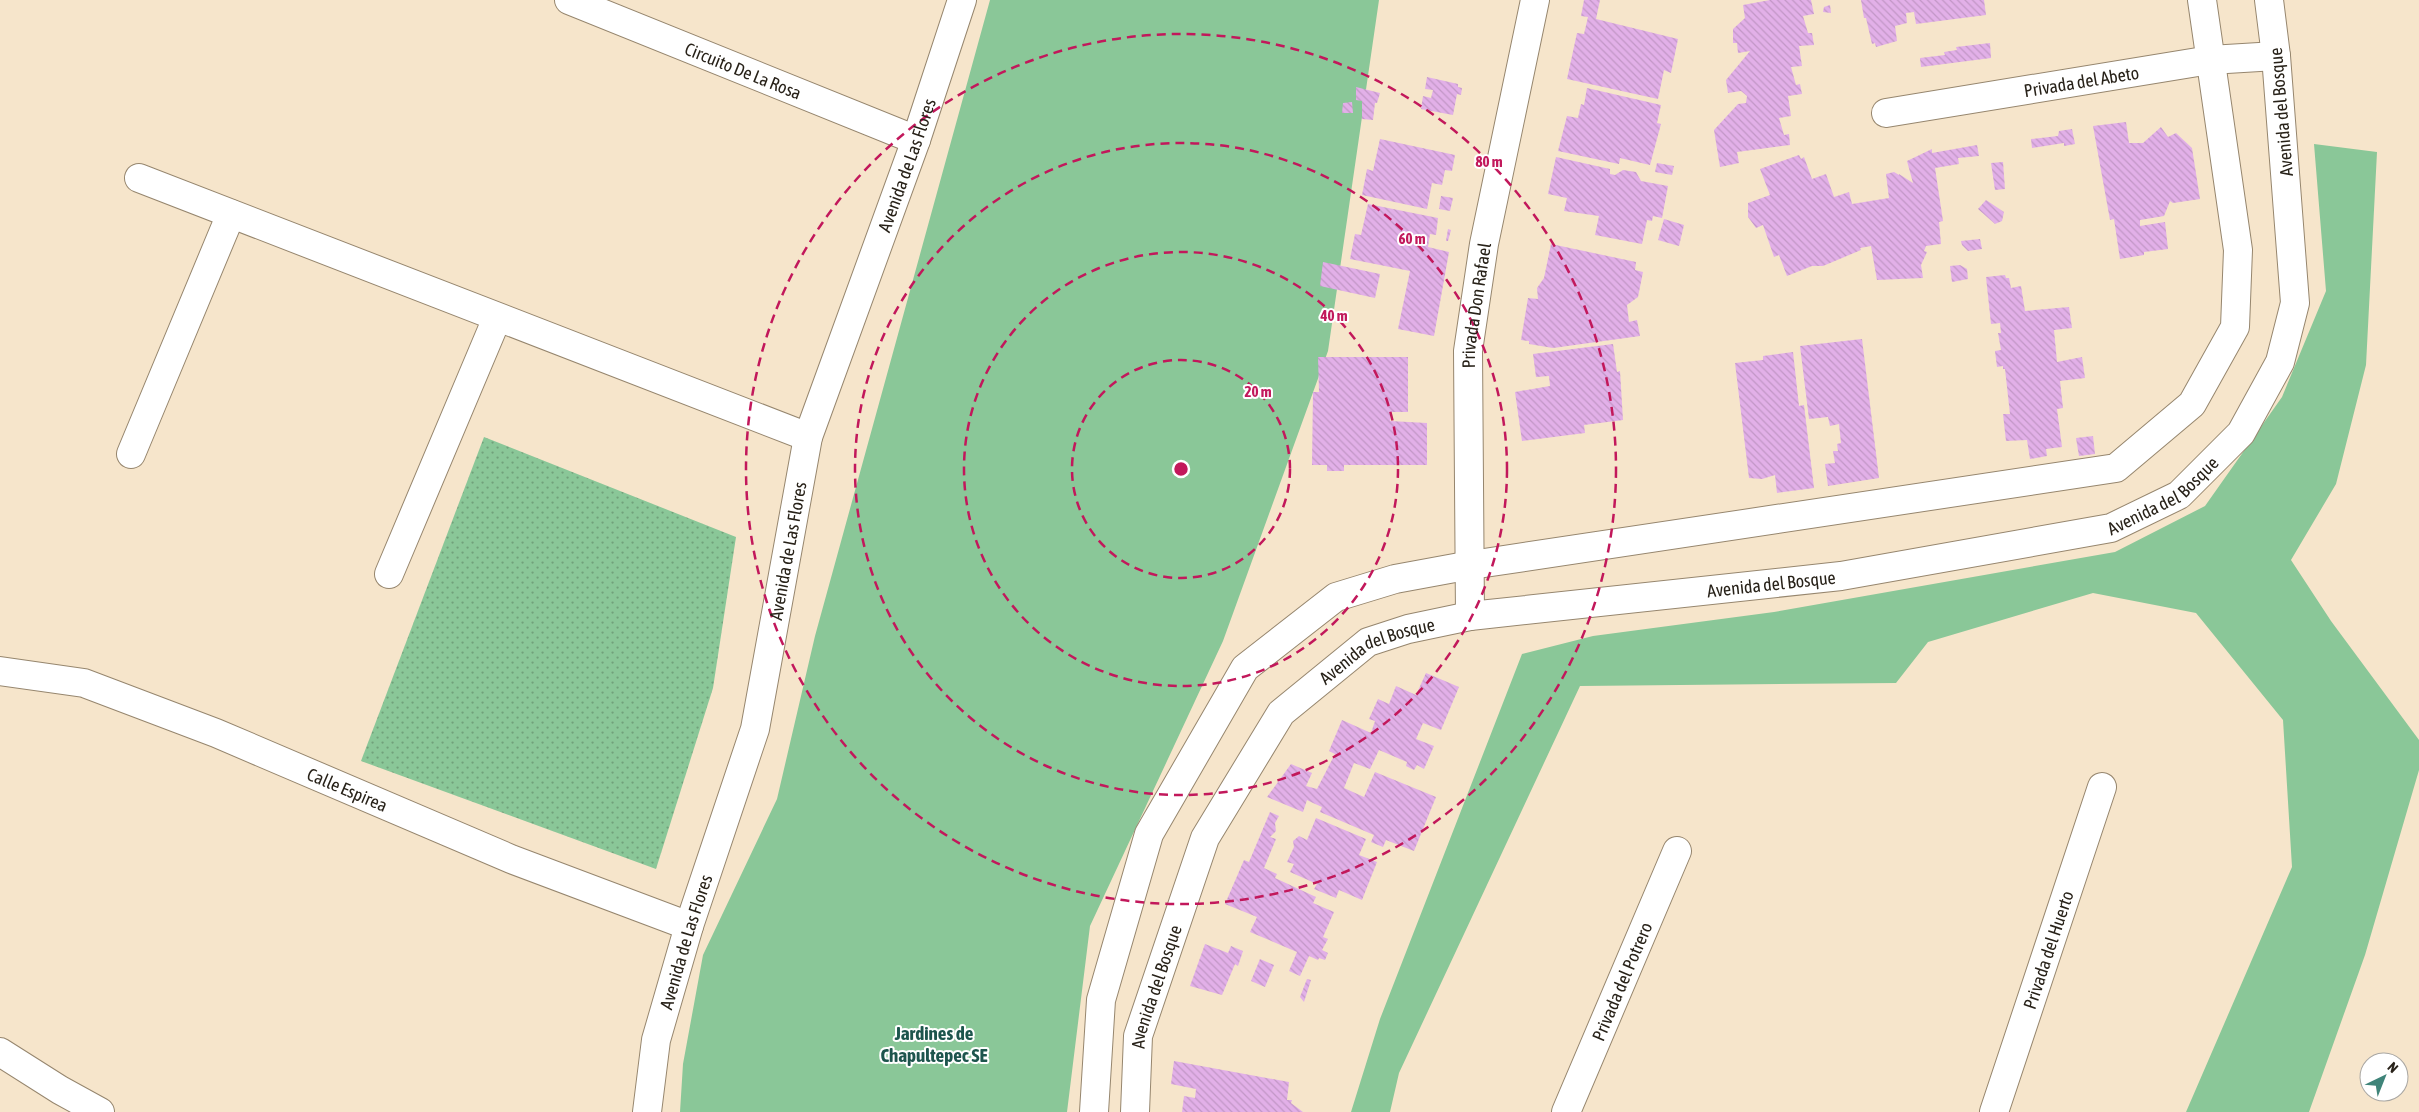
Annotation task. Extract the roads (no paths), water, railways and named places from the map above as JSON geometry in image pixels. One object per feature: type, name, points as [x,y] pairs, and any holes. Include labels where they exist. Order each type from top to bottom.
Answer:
[{"type":"street","name":"Circuito De La Rosa","points":[[569,0],[916,140]]},
{"type":"street","name":"Avenida de Las Flores","points":[[647,1112],[656,1040],[689,926],[755,729],[808,437],[916,140],[962,0]]},
{"type":"street","name":"Privada Don Rafael","points":[[1470,616],[1468,351],[1484,244],[1535,0]]},
{"type":"street","points":[[1094,1112],[1101,1000],[1149,834],[1245,668],[1336,597],[1395,579],[1471,565],[2116,468],[2192,404],[2235,327],[2238,250],[2202,0]]},
{"type":"street","name":"Avenida del Bosque","points":[[1135,1112],[1138,1036],[1205,838],[1281,713],[1368,642],[1408,629],[1470,616],[1851,574],[2111,528],[2179,495],[2241,433],[2280,362],[2295,303],[2276,56],[2269,0]]},
{"type":"street","name":"Privada del Abeto","points":[[1886,112],[2210,60],[2276,56]]},
{"type":"street","points":[[139,178],[808,437]]},
{"type":"street","points":[[131,454],[231,214]]},
{"type":"street","points":[[389,574],[497,318]]},
{"type":"street","name":"Calle Espirea","points":[[0,671],[84,682],[216,733],[510,859],[689,926]]},
{"type":"street","name":"Privada del Huerto","points":[[1994,1112],[2102,787]]},
{"type":"street","name":"Privada del Potrero","points":[[1566,1112],[1677,851]]},
{"type":"street","points":[[0,1052],[60,1090],[100,1112]]},
{"type":"district","name":"Jardines de Chapultepec SE","points":[[934,1044]]}]
